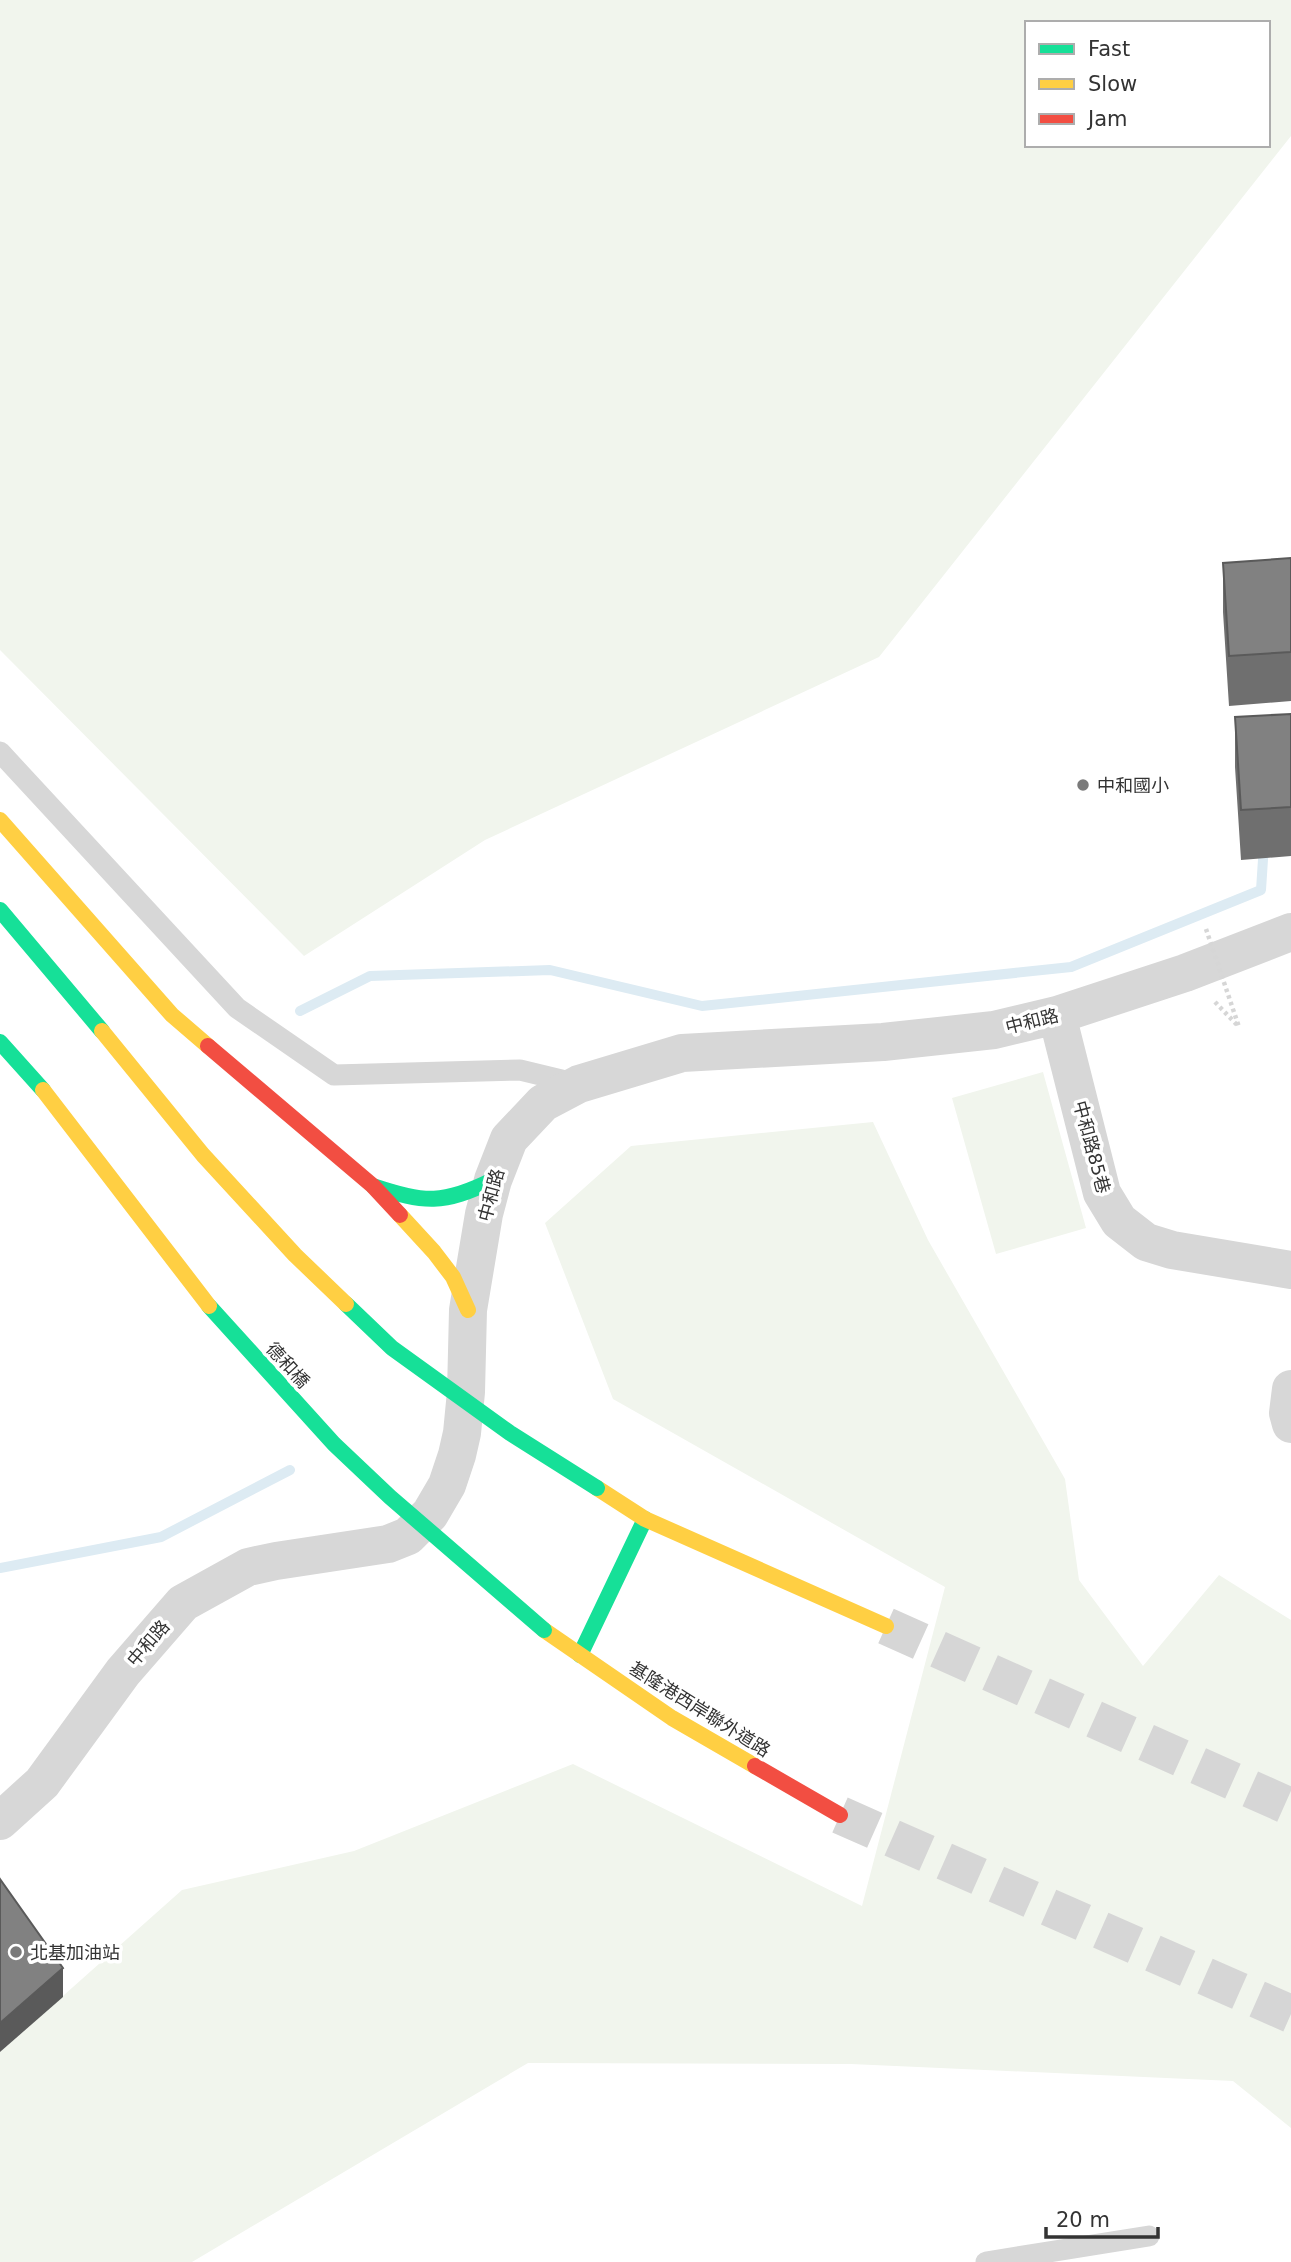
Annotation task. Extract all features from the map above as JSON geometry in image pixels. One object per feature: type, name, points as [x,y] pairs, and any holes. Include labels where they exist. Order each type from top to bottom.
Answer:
[{"type":"main road","points":[[0,820],[172,1015],[373,1186],[434,1252],[453,1277],[468,1310]]},
{"type":"main road","points":[[0,910],[103,1031],[203,1155],[285,1245],[392,1348],[510,1433],[645,1519],[887,1626]]},
{"type":"main road","name":"德和橋","points":[[0,1042],[43,1090],[207,1304],[334,1444],[390,1497],[544,1630]]},
{"type":"main road","points":[[373,1186],[413,1199],[440,1201],[463,1196],[493,1180]]},
{"type":"main road","points":[[580,1655],[645,1519]]},
{"type":"main road","name":"基隆港西岸聯外道路","points":[[544,1630],[672,1718],[840,1815]]},
{"type":"street","name":"中和路","points":[[0,1821],[42,1783],[123,1672],[183,1602],[248,1567],[388,1544],[408,1536],[430,1514],[447,1485],[462,1433],[468,1310],[484,1214],[493,1180],[509,1139],[543,1103],[579,1084],[682,1053],[883,1042],[994,1030],[1057,1015],[1185,973],[1291,932]]},
{"type":"street","name":"中和路85巷","points":[[1057,1015],[1102,1193],[1119,1221],[1146,1242],[1172,1250],[1291,1270]]},
{"type":"street","points":[[1291,1389],[1288,1413],[1291,1424]]},
{"type":"lane","points":[[0,752],[237,1008],[334,1075],[520,1070],[579,1084]]},
{"type":"lane","points":[[986,2262],[1149,2236]]},
{"type":"path","points":[[1206,929],[1239,1027]]},
{"type":"shaded area","points":[[0,0],[1291,0],[1291,136],[879,657],[485,840],[304,956],[0,650]]},
{"type":"shaded area","points":[[1043,1072],[1086,1228],[996,1254],[952,1098]]},
{"type":"shaded area","points":[[873,1122],[928,1240],[1065,1479],[1079,1580],[1143,1666],[1219,1575],[1291,1620],[1291,2128],[1233,2081],[851,2064],[528,2063],[192,2262],[0,2262],[0,2052],[182,1890],[354,1851],[573,1764],[862,1906],[945,1587],[613,1399],[545,1223],[631,1146]]},
{"type":"building","points":[[1291,558],[1291,652],[1229,656],[1223,563]]},
{"type":"building","points":[[1291,714],[1291,807],[1241,810],[1235,717]]},
{"type":"building","name":"北基加油站","points":[[0,1879],[63,1968],[0,2023]]},
{"type":"waterway","points":[[300,1011],[370,976],[550,970],[702,1006],[1071,967],[1261,890],[1264,844]]},
{"type":"waterway","points":[[0,1568],[161,1537],[290,1470]]},
{"type":"tunnel","points":[[886,1626],[1291,1807]]},
{"type":"tunnel","points":[[840,1815],[1291,2014]]},
{"type":"traffic: fast","points":[[0,910],[102,1031]]},
{"type":"traffic: fast","points":[[0,1042],[43,1090]]},
{"type":"traffic: fast","points":[[373,1186],[407,1196],[434,1199],[460,1194],[493,1180]]},
{"type":"traffic: fast","points":[[346,1304],[392,1348],[510,1433],[597,1488]]},
{"type":"traffic: fast","points":[[209,1306],[334,1444],[390,1497],[544,1630]]},
{"type":"traffic: fast","points":[[580,1655],[645,1519]]},
{"type":"traffic: slow","points":[[0,820],[172,1015],[208,1046]]},
{"type":"traffic: slow","points":[[102,1031],[203,1155],[295,1255],[346,1304]]},
{"type":"traffic: slow","points":[[43,1090],[209,1306]]},
{"type":"traffic: slow","points":[[400,1215],[453,1277],[468,1310]]},
{"type":"traffic: slow","points":[[597,1488],[645,1519],[886,1626]]},
{"type":"traffic: slow","points":[[544,1630],[672,1718],[755,1766]]},
{"type":"traffic: jam","points":[[208,1046],[373,1186],[400,1215]]},
{"type":"traffic: jam","points":[[755,1766],[840,1815]]},
{"type":"place","name":"中和國小","points":[[1083,785]]},
{"type":"place","name":"北基加油站","points":[[16,1952]]}]
